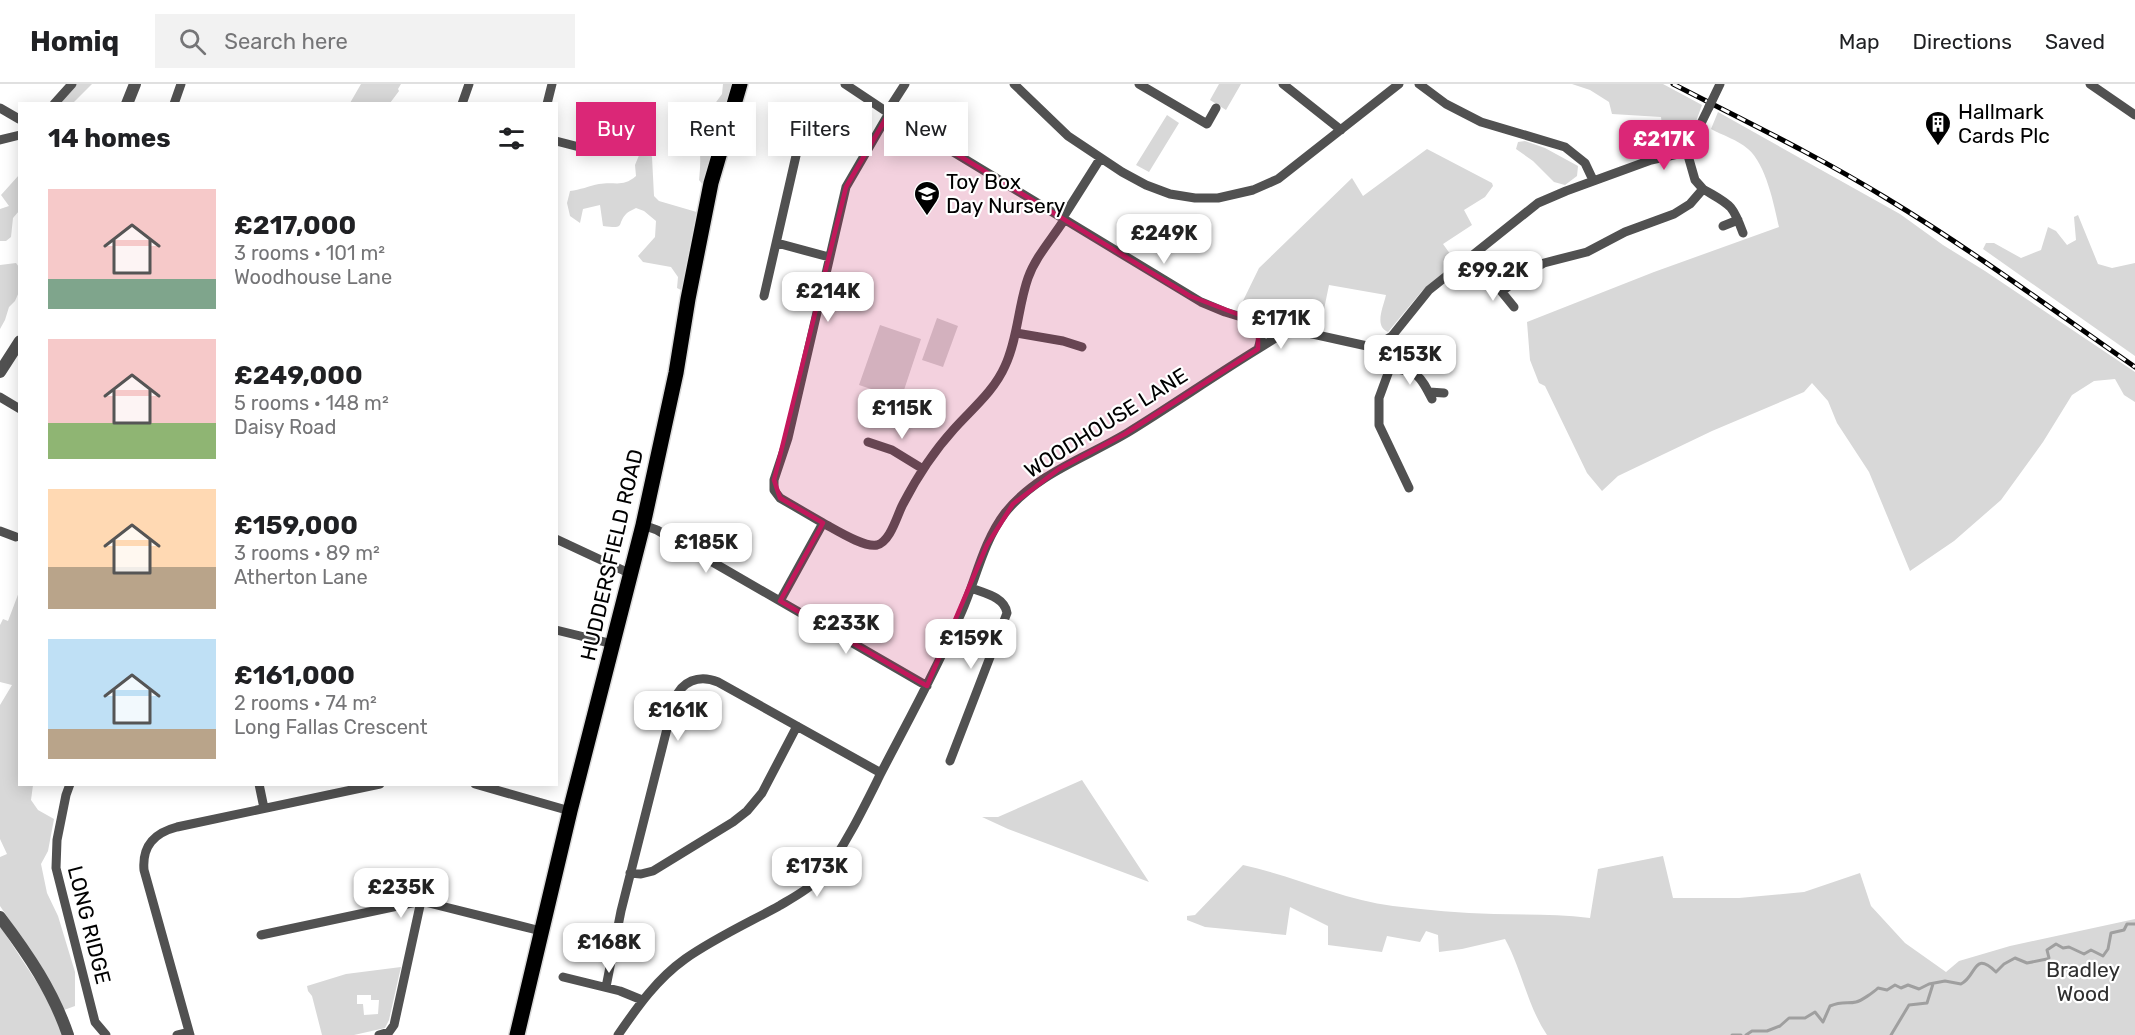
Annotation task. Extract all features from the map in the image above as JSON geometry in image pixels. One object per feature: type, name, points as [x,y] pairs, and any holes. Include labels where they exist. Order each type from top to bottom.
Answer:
[{"type":"main road","name":"HUDDERSFIELD ROAD","points":[[517,1035],[570,811],[643,525],[676,373],[711,183],[740,84]]},
{"type":"street","points":[[56,102],[72,84]]},
{"type":"street","points":[[129,102],[135,84]]},
{"type":"street","points":[[175,102],[181,84]]},
{"type":"street","points":[[463,102],[468,84]]},
{"type":"street","points":[[548,102],[552,84]]},
{"type":"street","points":[[844,84],[884,110]]},
{"type":"street","points":[[894,102],[905,84]]},
{"type":"street","points":[[1014,84],[1059,129],[1100,159],[1146,185],[1164,192],[1195,198],[1224,198],[1254,190],[1272,182],[1399,84]]},
{"type":"street","points":[[1140,84],[1207,124],[1216,108]]},
{"type":"street","points":[[1282,84],[1341,130]]},
{"type":"street","points":[[1419,84],[1446,104],[1481,122],[1565,147],[1585,163],[1593,180]]},
{"type":"street","points":[[1720,84],[1687,152],[1695,180],[1703,189],[1729,205],[1743,233]]},
{"type":"street","points":[[2090,84],[2135,115]]},
{"type":"street","points":[[0,108],[18,118]]},
{"type":"street","points":[[884,120],[846,187],[788,438],[774,485],[778,495],[785,502],[863,543],[874,546],[881,544],[888,536],[923,470],[949,435],[994,385],[1006,364],[1016,333],[1026,285],[1033,267],[1100,159]]},
{"type":"street","points":[[0,140],[18,136]]},
{"type":"street","points":[[558,141],[576,145]]},
{"type":"street","points":[[959,156],[1190,296],[1225,312],[1258,322],[1367,346],[1382,342],[1394,334],[1429,290],[1527,211],[1552,196],[1593,180],[1651,160],[1687,152]]},
{"type":"street","points":[[764,296],[796,156]]},
{"type":"street","points":[[1502,291],[1524,274],[1544,263],[1587,252],[1625,232],[1674,214],[1690,204],[1703,189]]},
{"type":"street","points":[[1723,226],[1738,220]]},
{"type":"street","points":[[777,243],[829,257]]},
{"type":"street","points":[[1492,280],[1514,307]]},
{"type":"street","points":[[1258,322],[1262,337],[1258,349]]},
{"type":"street","name":"WOODHOUSE LANE","points":[[618,1035],[642,1000],[662,978],[687,957],[800,894],[818,879],[836,856],[927,686],[971,588],[987,545],[999,522],[1013,504],[1059,469],[1125,434],[1290,329]]},
{"type":"street","points":[[1016,333],[1082,347]]},
{"type":"street","points":[[1382,342],[1390,368],[1379,398],[1378,419],[1381,431],[1409,488]]},
{"type":"street","points":[[0,372],[18,344]]},
{"type":"street","points":[[1390,368],[1404,369],[1418,374],[1430,395],[1444,393]]},
{"type":"street","points":[[0,397],[18,408]]},
{"type":"street","points":[[868,442],[896,452],[923,470]]},
{"type":"street","points":[[780,601],[823,523]]},
{"type":"street","points":[[643,525],[657,530],[927,686]]},
{"type":"street","points":[[0,531],[16,537]]},
{"type":"street","points":[[558,540],[631,574]]},
{"type":"street","points":[[950,761],[1007,613],[1007,608],[1001,601],[971,588]]},
{"type":"street","points":[[558,630],[613,644]]},
{"type":"street","points":[[606,987],[630,873],[674,701],[682,687],[695,679],[712,680],[881,773]]},
{"type":"street","points":[[630,873],[642,874],[652,871],[741,817],[762,793],[798,726]]},
{"type":"street","name":"LONG RIDGE","points":[[69,786],[57,840],[56,868],[93,1014],[97,1025],[106,1035]]},
{"type":"street","points":[[259,786],[264,808]]},
{"type":"street","points":[[177,1035],[189,1033],[144,870],[146,850],[153,839],[166,830],[370,786]]},
{"type":"street","points":[[499,788],[570,811]]},
{"type":"street","points":[[379,1035],[388,1033],[394,1025],[421,901]]},
{"type":"street","points":[[261,935],[421,901],[541,931]]},
{"type":"street","points":[[0,917],[31,959],[45,983],[68,1035]]},
{"type":"street","points":[[563,977],[625,992],[642,1000]]},
{"type":"highlighted area","points":[[889,113],[1190,296],[1258,322],[1258,349],[1125,434],[1059,469],[1013,504],[987,545],[927,686],[780,601],[823,523],[780,498],[774,480],[846,187]]},
{"type":"green space","points":[[76,84],[92,84],[74,102],[60,102]]},
{"type":"green space","points":[[361,84],[401,84],[391,102],[351,102]]},
{"type":"green space","points":[[723,84],[733,84],[728,102],[716,102],[722,94]]},
{"type":"green space","points":[[1219,84],[1241,84],[1226,110],[1210,100]]},
{"type":"green space","points":[[1572,84],[1663,84],[1702,105],[1689,141],[1665,152],[1661,117],[1612,114],[1609,102],[1590,90]]},
{"type":"green space","points":[[1718,112],[1900,214],[2135,372],[2135,402],[2124,395],[2115,379],[2094,381],[2072,395],[2043,442],[2001,500],[1954,541],[1910,571],[1869,472],[1837,423],[1828,401],[1812,383],[1804,392],[1712,431],[1618,476],[1602,491],[1587,473],[1545,386],[1539,383],[1530,360],[1527,322],[1654,272],[1779,227],[1760,164],[1740,143],[1711,129]]},
{"type":"green space","points":[[1167,115],[1179,123],[1149,172],[1136,165]]},
{"type":"green space","points":[[1525,141],[1545,148],[1578,166],[1577,176],[1565,185],[1554,182],[1533,161],[1516,149],[1518,142]]},
{"type":"green space","points":[[1427,149],[1492,183],[1493,186],[1485,197],[1464,210],[1472,225],[1443,244],[1458,265],[1422,291],[1388,332],[1381,326],[1380,321],[1386,295],[1329,285],[1321,324],[1318,327],[1240,307],[1259,268],[1352,178],[1363,196]]},
{"type":"green space","points":[[639,156],[651,156],[654,196],[659,201],[700,213],[683,291],[677,288],[678,277],[671,267],[643,262],[638,256],[655,237],[656,221],[644,211],[636,208],[629,212],[616,227],[603,226],[600,205],[583,209],[580,223],[570,216],[567,203],[570,191],[605,183],[627,182],[636,176],[635,165]]},
{"type":"green space","points":[[700,156],[713,156],[703,185],[699,180]]},
{"type":"green space","points":[[18,176],[18,212],[13,218],[11,237],[6,241],[0,241],[0,209],[9,206],[1,195]]},
{"type":"green space","points":[[2078,215],[2098,264],[2112,268],[2135,263],[2135,356],[1983,249],[1986,243],[1994,243],[2021,258],[2041,250],[2048,227],[2056,231],[2067,245],[2076,240],[2074,217]]},
{"type":"green space","points":[[16,263],[18,266],[18,294],[9,307],[0,329],[0,265]]},
{"type":"green space","points":[[937,318],[958,326],[943,367],[922,360]]},
{"type":"green space","points":[[880,325],[921,339],[901,399],[859,385]]},
{"type":"green space","points":[[18,595],[18,786],[33,786],[31,800],[38,810],[54,819],[48,851],[41,864],[47,893],[58,916],[75,972],[75,1006],[64,1010],[43,969],[0,906],[0,857],[7,854],[0,839],[0,705],[12,685],[0,682],[0,625],[3,619],[8,621]]},
{"type":"green space","points":[[1082,780],[1149,882],[982,817],[998,817]]},
{"type":"green space","name":"Bradley Wood","points":[[1663,856],[1673,898],[1739,898],[1804,892],[1860,873],[1871,906],[1905,943],[1946,972],[1959,961],[2010,946],[2135,919],[2135,1035],[1547,1035],[1534,1012],[1505,939],[1439,952],[1438,935],[1426,931],[1420,942],[1387,936],[1382,952],[1328,945],[1328,926],[1290,907],[1286,935],[1205,927],[1187,920],[1187,916],[1195,915],[1243,865],[1336,893],[1393,906],[1469,913],[1590,918],[1598,869]]},
{"type":"green space","points":[[0,926],[55,1010],[63,1035],[0,1035]]},
{"type":"green space","points":[[401,967],[389,1020],[385,1028],[354,1035],[322,1035],[312,996],[307,986],[346,974]],"holes":[[[357,995],[371,995],[371,1000],[379,1000],[378,1014],[364,1015],[363,1004],[357,1004]]]},
{"type":"waterway","points":[[1746,1035],[1752,1031],[1767,1031],[1780,1026],[1789,1018],[1805,1018],[1815,1012],[1823,1022],[1830,1006],[1853,1003],[1878,988],[1887,990],[1895,985],[1901,988],[1908,985],[1919,989],[1929,984],[1945,981],[1961,984],[1979,964],[1983,963],[1996,972],[2015,958],[2027,963],[2047,959],[2049,958],[2047,950],[2056,944],[2084,954],[2091,950],[2103,956],[2108,949],[2111,933],[2124,930],[2127,924],[2135,924]]},
{"type":"waterway","points":[[1891,1035],[1909,1005],[1927,1003],[1933,984]]},
{"type":"waterway","points":[[1732,1035],[1741,1035]]},
{"type":"railway","points":[[1673,84],[1808,153],[1886,198],[1981,259],[2135,367]]},
{"type":"place","name":"Hallmark Cards Plc","points":[[1938,147]]},
{"type":"place","name":"Toy Box Day Nursery","points":[[927,217]]}]
